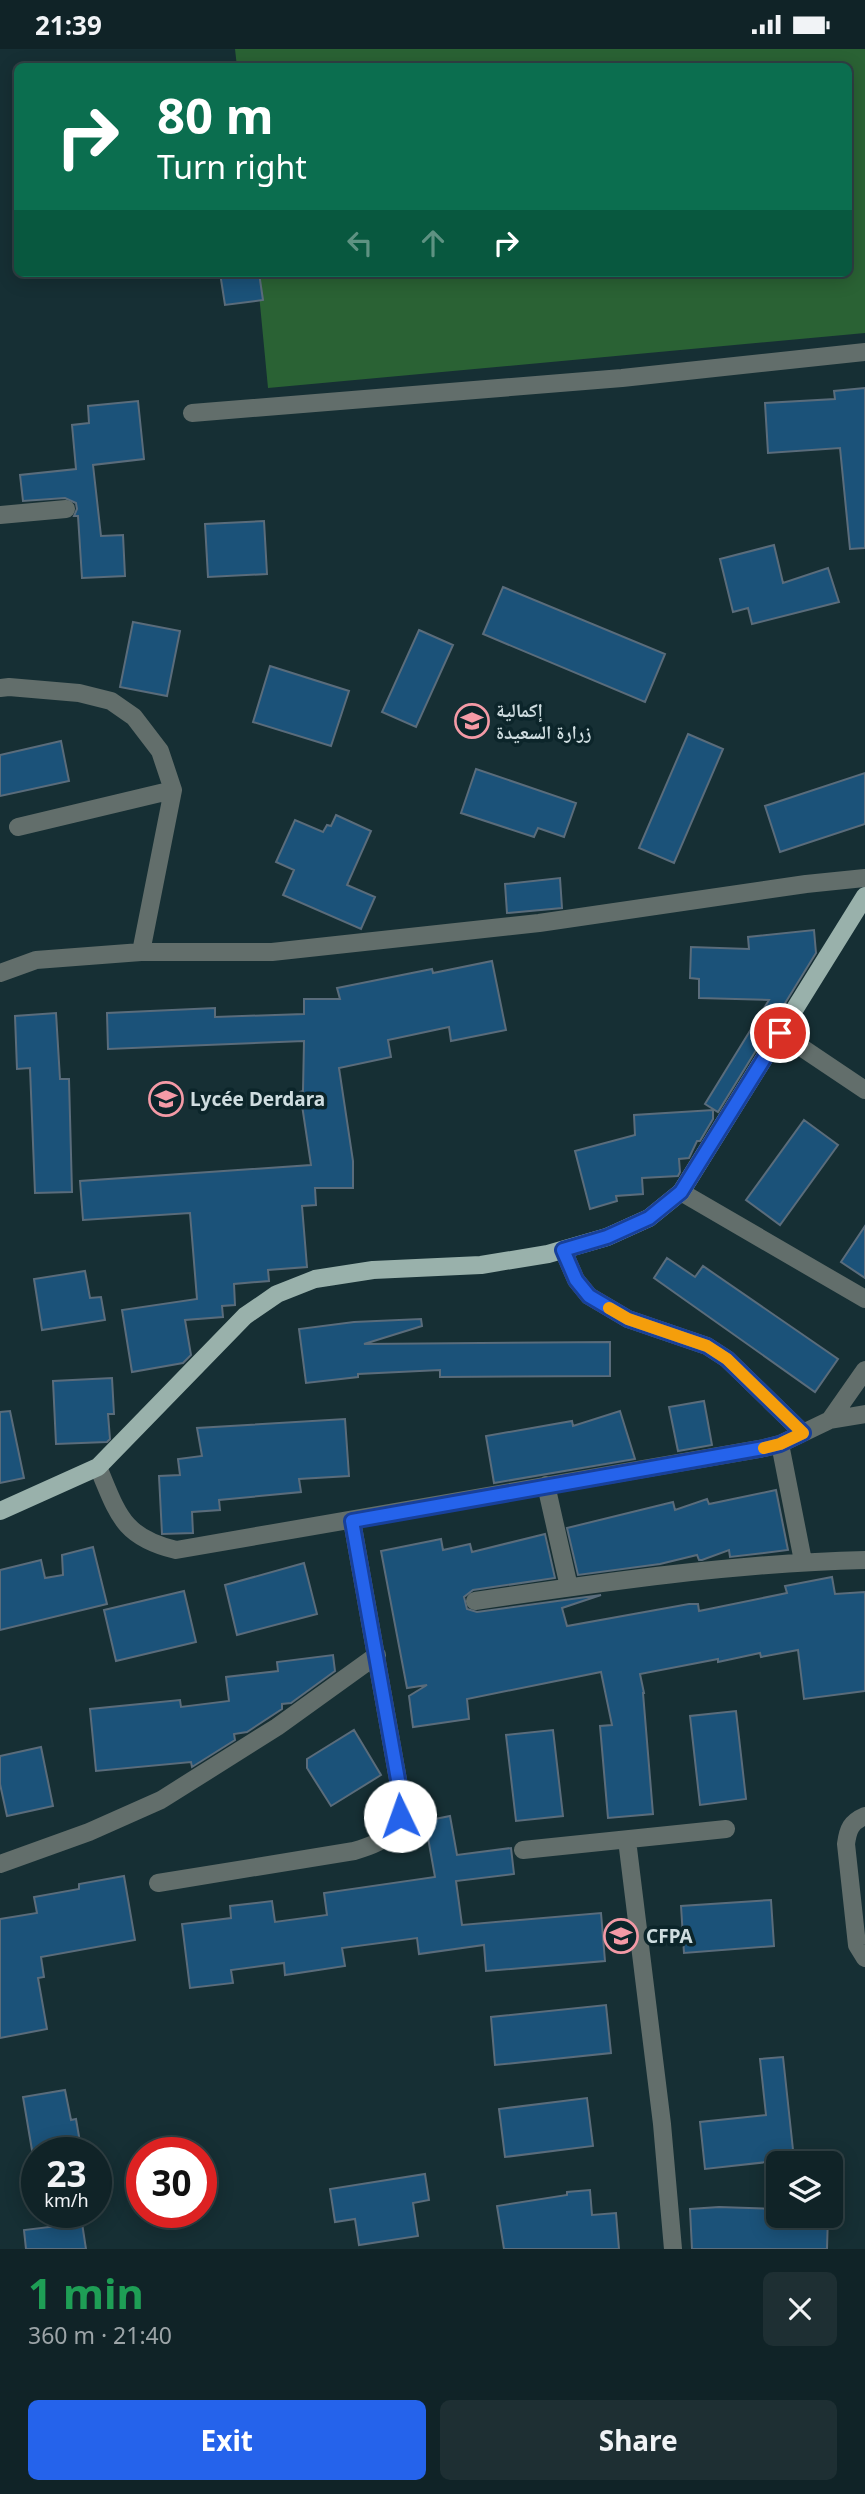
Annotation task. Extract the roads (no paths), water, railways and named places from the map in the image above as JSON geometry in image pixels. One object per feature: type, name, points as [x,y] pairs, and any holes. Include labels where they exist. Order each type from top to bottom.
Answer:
[{"type":"main road","points":[[0,1511],[98,1467],[245,1316],[277,1294],[315,1279],[373,1270],[481,1265],[563,1250],[607,1237],[649,1218],[681,1192],[865,895]]},
{"type":"street","points":[[192,413],[622,378],[865,352]]},
{"type":"street","points":[[0,515],[66,509]]},
{"type":"street","points":[[0,688],[79,693],[111,701],[134,717],[160,751],[173,790],[141,952]]},
{"type":"street","points":[[18,827],[173,790]]},
{"type":"street","points":[[0,973],[36,961],[141,952],[272,952],[539,923],[806,884],[865,878]]},
{"type":"street","points":[[780,1033],[865,1090]]},
{"type":"street","points":[[681,1192],[865,1299]]},
{"type":"street","points":[[563,1250],[576,1280],[589,1296],[628,1319],[707,1346],[727,1359],[803,1433]]},
{"type":"street","points":[[830,1420],[865,1370]]},
{"type":"street","points":[[98,1467],[118,1513],[133,1533],[151,1544],[176,1550],[780,1444],[830,1420],[865,1414]]},
{"type":"street","points":[[780,1444],[803,1561]]},
{"type":"street","points":[[546,1485],[569,1587]]},
{"type":"street","points":[[158,1883],[354,1851],[375,1845],[393,1832],[400,1816],[400,1791],[352,1521]]},
{"type":"street","points":[[475,1601],[569,1587],[803,1561],[865,1560]]},
{"type":"street","points":[[0,1864],[89,1832],[161,1800],[277,1727],[377,1655]]},
{"type":"street","points":[[865,1816],[855,1820],[848,1831],[846,1844],[857,1945],[865,1958]]},
{"type":"street","points":[[523,1850],[726,1829]]},
{"type":"street","points":[[627,1840],[662,2124],[674,2249]]},
{"type":"place","name":"إكمالية زرارة السعيدة","points":[[472,721]]},
{"type":"place","name":"Lycée Derdara","points":[[166,1099]]},
{"type":"place","name":"CFPA","points":[[621,1936]]}]
